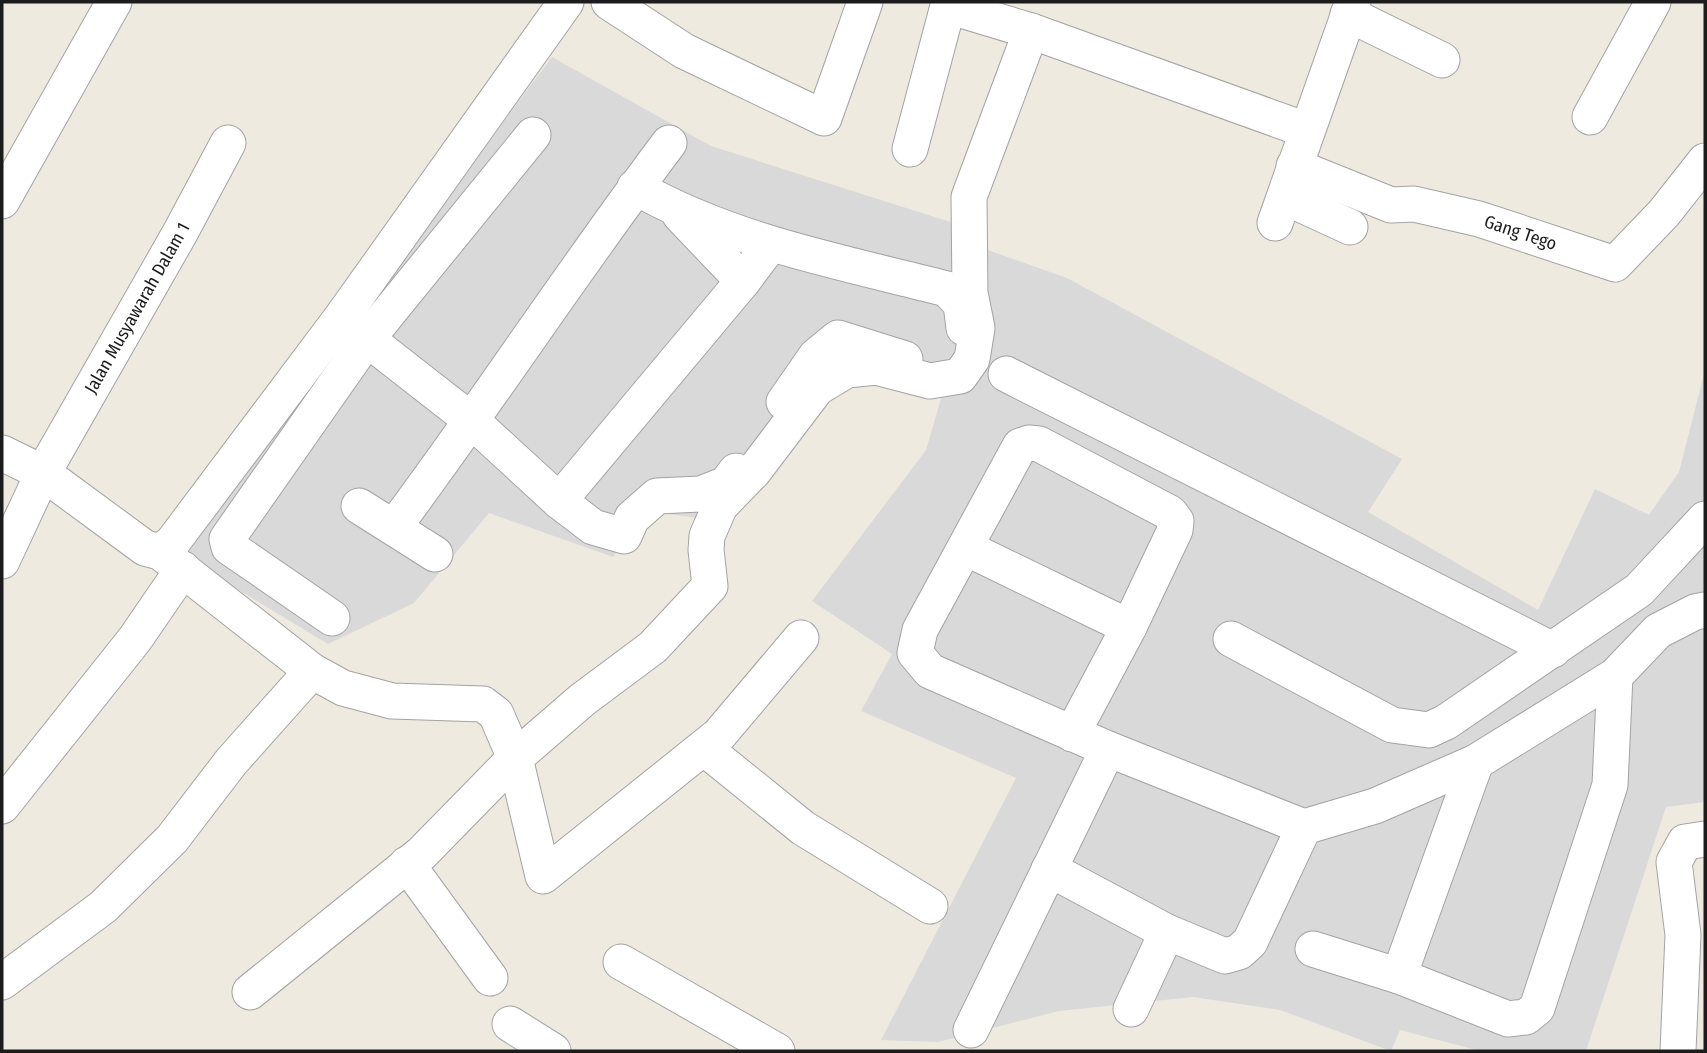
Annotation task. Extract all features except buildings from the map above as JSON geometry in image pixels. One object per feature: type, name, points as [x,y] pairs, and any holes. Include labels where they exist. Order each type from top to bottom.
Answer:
[{"type":"street","points":[[2,201],[114,2]]},
{"type":"street","points":[[2,806],[135,639],[171,560],[172,542],[340,319],[566,2]]},
{"type":"street","points":[[608,2],[684,51],[824,118],[865,2]]},
{"type":"street","points":[[1590,117],[1653,2]]},
{"type":"street","points":[[910,149],[948,4],[1306,130]]},
{"type":"street","points":[[1350,227],[1285,195],[1350,8],[1442,60]]},
{"type":"street","points":[[250,992],[422,853],[514,758],[582,700],[653,647],[710,586],[707,536],[720,506],[754,471],[817,388],[847,370],[876,368],[930,380],[960,376],[972,359],[977,328],[970,293],[969,197],[1031,31]]},
{"type":"street","points":[[332,618],[229,547],[227,539],[368,339],[533,135]]},
{"type":"street","name":"Jalan Musyawarah Dalam 1","points":[[2,561],[43,473],[180,233],[228,143]]},
{"type":"street","points":[[394,527],[669,143]]},
{"type":"street","name":"Gang Tego","points":[[1285,195],[1391,205],[1414,204],[1479,219],[1615,264],[1664,214],[1705,161]]},
{"type":"street","points":[[340,319],[359,325],[368,339],[472,421],[559,501],[593,527],[624,536],[632,517],[657,496],[701,494],[726,484],[816,356],[838,338],[929,367],[952,363],[965,342],[961,304],[947,289],[770,244],[675,210],[635,187]]},
{"type":"street","points":[[675,210],[743,281]]},
{"type":"street","points":[[559,501],[743,281],[770,244]]},
{"type":"street","points":[[1006,374],[1553,650]]},
{"type":"street","points":[[1072,734],[1129,627],[1175,530],[1176,521],[1170,513],[1039,444],[1029,443],[1020,446],[920,630],[915,653],[930,671],[1072,734],[1304,827],[1375,806],[1476,762],[1615,676],[1658,631],[1695,612],[1705,610]]},
{"type":"street","points":[[2,453],[43,473],[145,548],[171,560],[312,671],[343,688],[391,701],[482,704],[496,713],[514,758],[542,876],[719,736],[801,638]]},
{"type":"street","points":[[359,506],[435,554]]},
{"type":"street","points":[[1231,639],[1392,725],[1429,730],[1447,722],[1639,590],[1705,519]]},
{"type":"street","points":[[966,548],[1129,627]]},
{"type":"street","points":[[2,982],[103,907],[172,839],[231,762],[312,671]]},
{"type":"street","points":[[1313,948],[1399,976],[1508,1019],[1526,1017],[1537,1008],[1610,785],[1615,676]]},
{"type":"street","points":[[704,748],[803,828],[930,906]]},
{"type":"street","points":[[971,1030],[1108,749]]},
{"type":"street","points":[[1399,976],[1476,762]]},
{"type":"street","points":[[1049,869],[1167,932],[1225,957],[1239,952],[1250,942],[1304,827]]},
{"type":"street","points":[[1678,1051],[1683,935],[1674,862],[1685,842],[1705,839]]},
{"type":"street","points":[[407,864],[490,978]]},
{"type":"street","points":[[1131,1009],[1167,932]]},
{"type":"street","points":[[621,962],[777,1051]]},
{"type":"street","points":[[510,1024],[553,1051]]},
{"type":"shaded area","points":[[552,57],[711,146],[966,227],[968,243],[1067,278],[1402,459],[1368,512],[1538,610],[1595,489],[1649,515],[1679,472],[1705,370],[1705,802],[1666,807],[1586,1051],[1480,1051],[1400,1030],[1391,1051],[1280,1010],[1193,997],[1059,1011],[938,1042],[881,1040],[1016,778],[861,711],[892,654],[812,601],[926,450],[945,385],[853,356],[711,520],[647,511],[613,557],[489,513],[414,603],[328,644],[179,554]]}]
